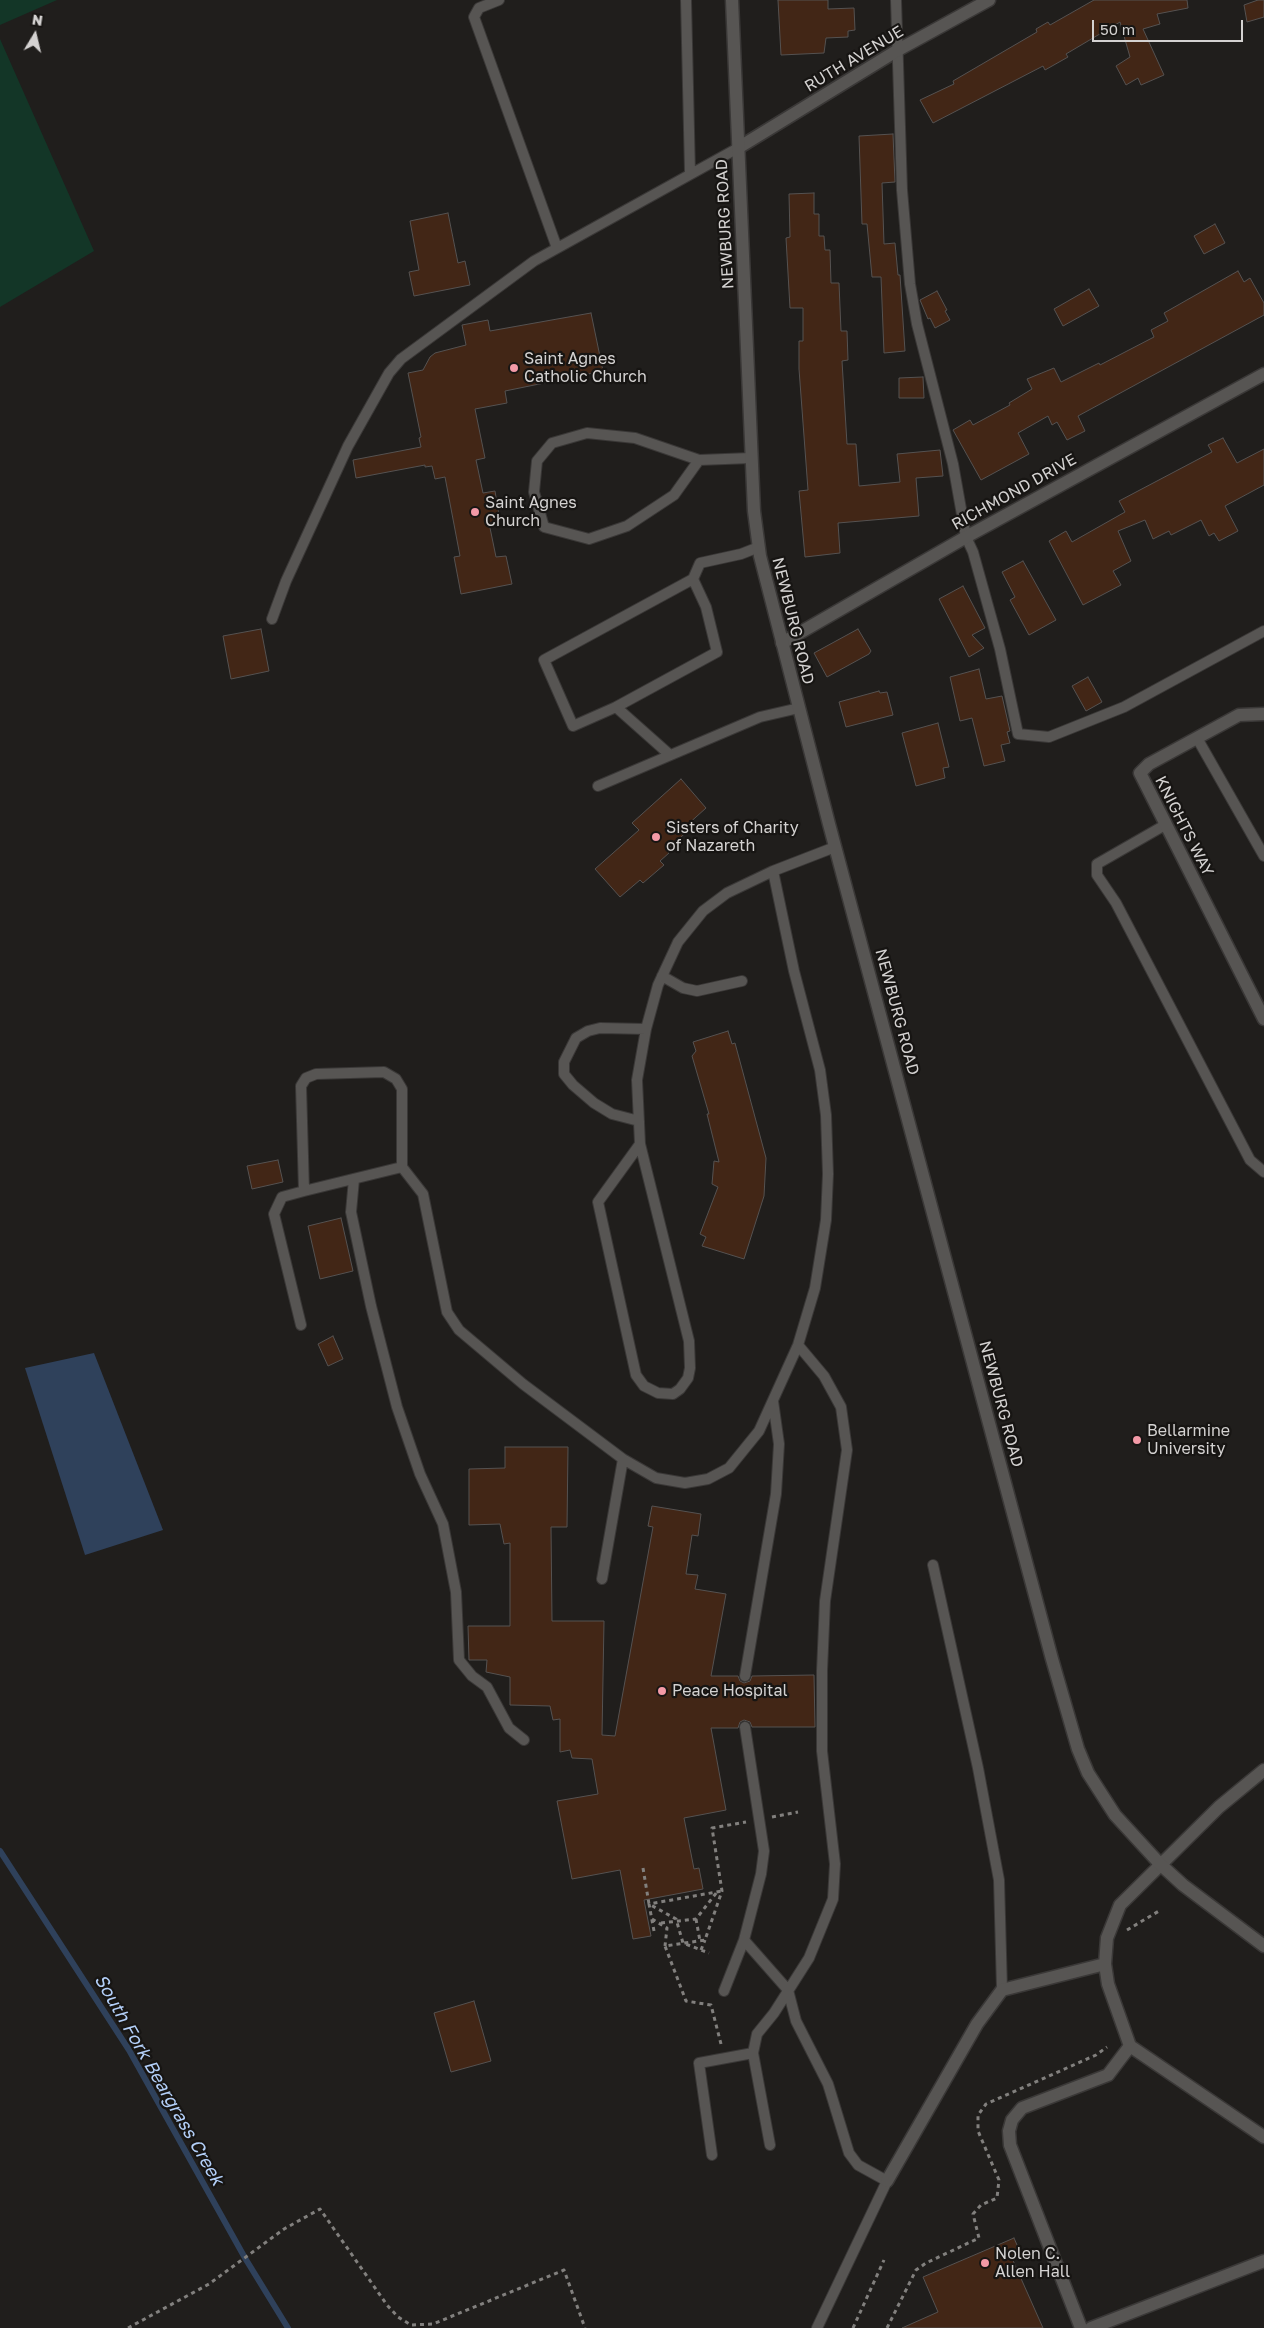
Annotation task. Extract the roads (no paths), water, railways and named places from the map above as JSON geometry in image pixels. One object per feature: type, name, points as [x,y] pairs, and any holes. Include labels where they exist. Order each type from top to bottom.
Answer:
[{"type":"street","name":"NEWBURG ROAD","points":[[732,0],[751,458],[758,546],[798,708],[1052,1659],[1078,1749],[1088,1773],[1115,1815],[1160,1864],[1183,1885],[1264,1946]]},
{"type":"street","name":"RUTH AVENUE","points":[[738,148],[898,50],[988,0]]},
{"type":"street","name":"RICHMOND DRIVE","points":[[782,643],[966,537],[1264,374]]},
{"type":"street","name":"KNIGHTS WAY","points":[[1264,714],[1238,715],[1149,764],[1140,773],[1264,1019]]},
{"type":"street","points":[[1264,1770],[1218,1807],[1120,1905],[1107,1938],[1106,1964],[1108,1984],[1130,2046],[1264,2138]]},
{"type":"street","points":[[887,2181],[977,2024],[1002,1990],[1106,1964]]},
{"type":"street","points":[[1082,2328],[1010,2145],[1008,2131],[1012,2120],[1022,2108],[1108,2075],[1130,2046]]},
{"type":"street","points":[[1091,2328],[1264,2261]]},
{"type":"lane","points":[[499,0],[479,8],[474,17],[558,248]]},
{"type":"lane","points":[[686,0],[690,173]]},
{"type":"lane","points":[[896,0],[902,190],[910,284],[916,324],[953,464],[966,537],[973,552],[1000,649],[1018,734],[1049,737],[1124,707],[1264,631]]},
{"type":"lane","points":[[272,619],[286,581],[348,446],[389,372],[401,359],[534,261],[738,148]]},
{"type":"lane","points":[[699,460],[674,495],[627,526],[589,539],[544,527],[534,492],[537,461],[552,443],[587,433],[635,438],[699,460],[751,458]]},
{"type":"lane","points":[[693,579],[706,607],[717,652],[616,707],[573,726],[544,660],[693,579],[700,563],[741,554],[758,546]]},
{"type":"lane","points":[[616,707],[670,755]]},
{"type":"lane","points":[[598,786],[760,717],[798,708]]},
{"type":"lane","points":[[1197,738],[1264,856]]},
{"type":"lane","points":[[1165,824],[1097,864],[1097,875],[1116,903],[1250,1160],[1264,1172]]},
{"type":"lane","points":[[640,1144],[598,1202],[636,1375],[644,1386],[658,1393],[673,1394],[680,1389],[688,1378],[690,1368],[689,1341],[640,1144],[637,1080],[646,1029],[662,976],[678,942],[703,911],[727,893],[772,871],[836,847]]},
{"type":"lane","points":[[304,1191],[301,1086],[306,1078],[316,1074],[384,1072],[396,1079],[402,1089],[402,1167],[423,1194],[447,1312],[459,1330],[523,1384],[623,1459],[656,1478],[685,1483],[708,1479],[729,1468],[759,1431],[798,1345],[815,1288],[826,1220],[828,1174],[826,1115],[820,1070],[794,971],[772,871]]},
{"type":"lane","points":[[662,976],[683,988],[697,991],[742,981]]},
{"type":"lane","points":[[639,1121],[612,1114],[594,1102],[573,1085],[564,1074],[564,1062],[576,1038],[588,1031],[600,1028],[646,1029]]},
{"type":"lane","points":[[301,1325],[274,1214],[282,1197],[402,1167]]},
{"type":"lane","points":[[354,1179],[352,1212],[371,1306],[395,1397],[420,1474],[443,1524],[456,1592],[457,1645],[460,1660],[472,1676],[487,1687],[498,1704],[501,1716],[509,1728],[524,1740]]},
{"type":"lane","points":[[770,2145],[753,2053],[757,2034],[774,2013],[808,1958],[833,1899],[835,1864],[822,1751],[822,1671],[825,1601],[847,1450],[840,1407],[824,1376],[798,1345]]},
{"type":"lane","points":[[745,1676],[776,1494],[779,1444],[773,1400]]},
{"type":"lane","points":[[602,1578],[623,1459]]},
{"type":"lane","points":[[933,1566],[978,1768],[999,1880],[1002,1990]]},
{"type":"lane","points":[[724,1991],[744,1940],[761,1874],[764,1851],[745,1728]]},
{"type":"lane","points":[[744,1940],[788,1990],[796,2021],[828,2084],[849,2153],[858,2165],[887,2181],[817,2328]]},
{"type":"lane","points":[[712,2155],[699,2063],[753,2053]]},
{"type":"water","points":[[94,1353],[163,1530],[85,1555],[25,1368]]},
{"type":"waterway","name":"South Fork Beargrass Creek","points":[[0,1851],[129,2050],[245,2258],[288,2328]]},
{"type":"place","name":"Saint Agnes Catholic Church","points":[[514,368]]},
{"type":"place","name":"Saint Agnes Church","points":[[475,512]]},
{"type":"place","name":"Sisters of Charity of Nazareth","points":[[656,837]]},
{"type":"place","name":"Bellarmine University","points":[[1137,1440]]},
{"type":"place","name":"Peace Hospital","points":[[662,1691]]},
{"type":"place","name":"Nolen C. Allen Hall","points":[[985,2263]]}]
